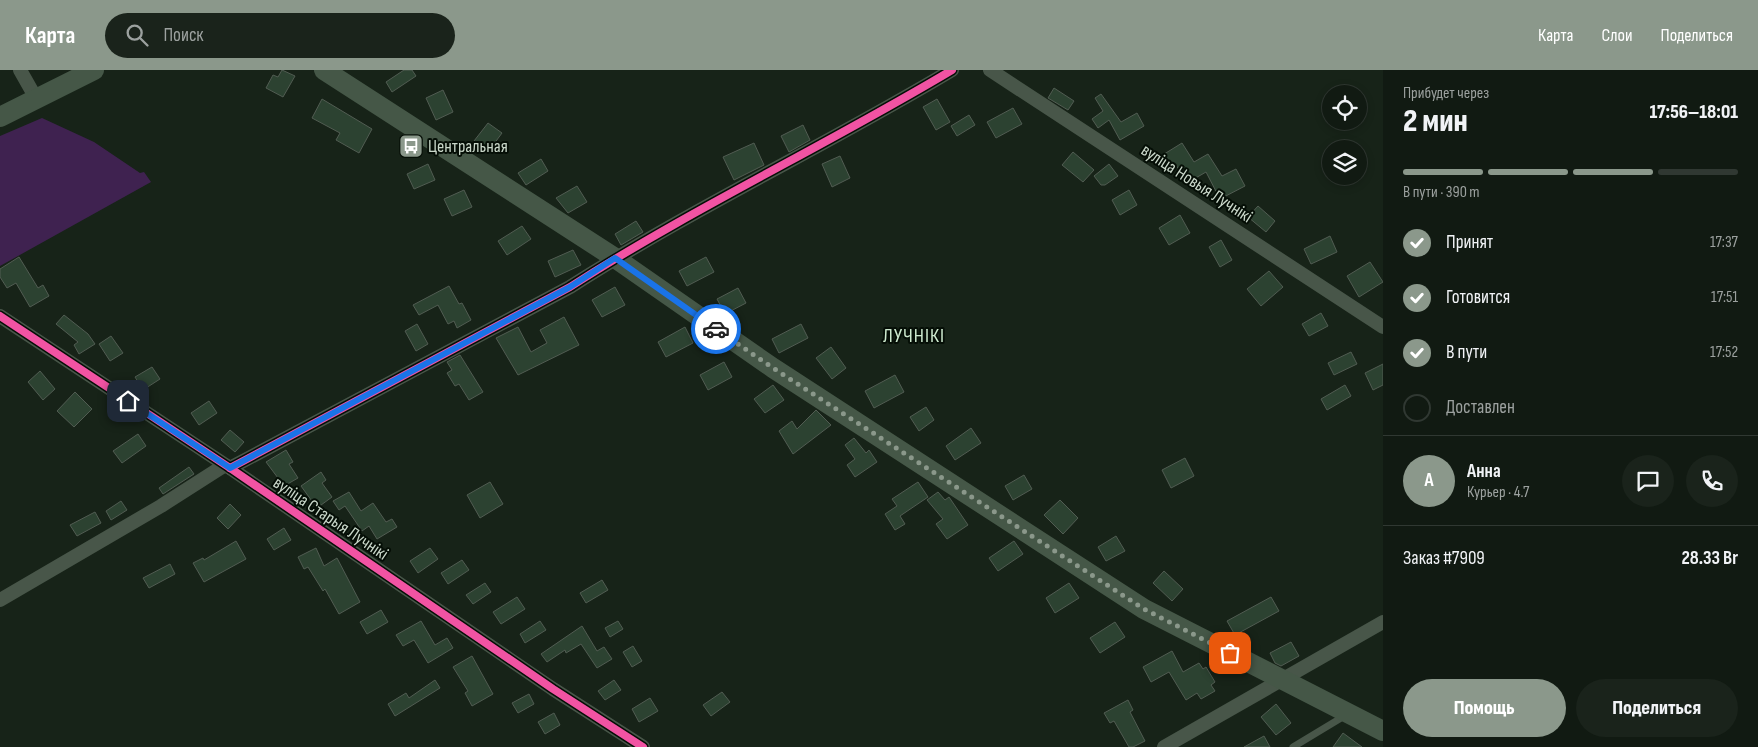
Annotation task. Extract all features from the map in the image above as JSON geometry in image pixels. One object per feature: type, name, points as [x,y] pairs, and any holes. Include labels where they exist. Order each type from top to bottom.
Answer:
[{"type":"main road","points":[[0,117],[94,70]]},
{"type":"main road","points":[[324,70],[615,258],[773,368],[1144,609],[1383,731]]},
{"type":"street","points":[[20,70],[37,100]]},
{"type":"street","points":[[0,600],[228,466],[570,287],[615,258],[874,117],[952,70]]},
{"type":"street","name":"вуліца Новыя Лучнікі","points":[[990,70],[1383,327]]},
{"type":"street","name":"вуліца Старыя Лучнікі","points":[[0,316],[228,466],[553,689],[643,747]]},
{"type":"street","points":[[1164,747],[1383,622]]},
{"type":"lane","points":[[1293,747],[1348,714]]},
{"type":"shaded area","points":[[42,118],[94,142],[140,173],[144,172],[151,182],[0,266],[0,136]]},
{"type":"building","points":[[282,70],[295,76],[283,97],[266,88],[273,75],[278,77]]},
{"type":"building","points":[[404,70],[412,70],[416,76],[392,92],[386,82]]},
{"type":"building","points":[[1054,88],[1074,101],[1068,110],[1048,98]]},
{"type":"building","points":[[443,90],[453,112],[436,120],[426,98]]},
{"type":"building","points":[[1101,94],[1121,122],[1137,113],[1144,126],[1120,140],[1109,120],[1098,128],[1092,119],[1103,111],[1095,98]]},
{"type":"building","points":[[322,99],[372,129],[359,153],[336,140],[340,133],[312,118]]},
{"type":"building","points":[[937,99],[950,122],[936,130],[923,107]]},
{"type":"building","points":[[1013,108],[1022,124],[996,138],[987,122]]},
{"type":"building","points":[[969,115],[975,125],[957,136],[951,126]]},
{"type":"building","points":[[488,123],[502,133],[488,152],[474,141]]},
{"type":"building","points":[[803,125],[810,140],[789,152],[781,136]]},
{"type":"building","points":[[754,143],[764,165],[734,180],[723,157]]},
{"type":"building","points":[[1182,143],[1194,162],[1208,154],[1222,176],[1236,169],[1245,186],[1220,199],[1206,172],[1187,183],[1176,165],[1169,169],[1161,156]]},
{"type":"building","points":[[1073,152],[1094,170],[1083,182],[1062,165]]},
{"type":"building","points":[[840,156],[850,178],[832,187],[822,164]]},
{"type":"building","points":[[541,159],[548,171],[526,185],[518,173]]},
{"type":"building","points":[[428,164],[435,180],[414,189],[407,174]]},
{"type":"building","points":[[1109,164],[1118,176],[1105,185],[1101,185],[1094,176]]},
{"type":"building","points":[[577,186],[587,202],[568,213],[556,198]]},
{"type":"building","points":[[464,190],[472,207],[452,216],[444,199]]},
{"type":"building","points":[[1129,190],[1137,205],[1120,215],[1112,200]]},
{"type":"building","points":[[1258,206],[1275,221],[1266,232],[1248,217]]},
{"type":"building","points":[[1180,215],[1190,233],[1169,245],[1159,228]]},
{"type":"building","points":[[636,221],[643,232],[621,245],[615,234]]},
{"type":"building","points":[[522,226],[531,239],[507,255],[498,241]]},
{"type":"building","points":[[1330,236],[1337,252],[1311,264],[1304,249]]},
{"type":"building","points":[[1221,240],[1232,260],[1220,267],[1209,247]]},
{"type":"building","points":[[573,250],[581,265],[555,277],[548,261]]},
{"type":"building","points":[[19,257],[38,288],[43,285],[49,296],[30,307],[16,283],[7,288],[0,277],[0,269]]},
{"type":"building","points":[[706,257],[714,272],[687,286],[679,271]]},
{"type":"building","points":[[1370,262],[1383,282],[1359,297],[1347,276]]},
{"type":"building","points":[[1269,271],[1283,287],[1261,306],[1247,289]]},
{"type":"building","points":[[449,286],[459,304],[462,303],[471,320],[457,328],[454,321],[448,324],[438,305],[419,315],[413,305]]},
{"type":"building","points":[[615,287],[625,305],[602,317],[592,300]]},
{"type":"building","points":[[738,288],[746,303],[725,314],[717,299]]},
{"type":"building","points":[[1321,313],[1328,326],[1309,336],[1302,324]]},
{"type":"building","points":[[64,315],[88,334],[95,344],[79,354],[74,345],[78,342],[56,324]]},
{"type":"building","points":[[564,317],[579,345],[518,375],[496,338],[518,327],[531,352],[547,343],[540,330]]},
{"type":"building","points":[[417,324],[428,344],[416,351],[405,331]]},
{"type":"building","points":[[801,324],[808,338],[779,353],[772,339]]},
{"type":"building","points":[[685,327],[693,343],[666,357],[658,342]]},
{"type":"building","points":[[111,336],[123,353],[110,361],[99,344]]},
{"type":"building","points":[[831,347],[846,368],[832,379],[816,358]]},
{"type":"building","points":[[1351,352],[1357,364],[1334,375],[1328,363]]},
{"type":"building","points":[[460,355],[483,392],[469,400],[459,384],[455,386],[447,373],[452,370],[447,362]]},
{"type":"building","points":[[724,362],[732,377],[708,390],[700,375]]},
{"type":"building","points":[[1383,364],[1383,385],[1373,390],[1365,373]]},
{"type":"building","points":[[152,367],[160,379],[143,390],[135,377]]},
{"type":"building","points":[[40,371],[55,389],[43,400],[28,382]]},
{"type":"building","points":[[895,375],[904,392],[874,408],[865,391]]},
{"type":"building","points":[[773,385],[784,400],[765,413],[754,399]]},
{"type":"building","points":[[1345,385],[1351,396],[1327,410],[1321,399]]},
{"type":"building","points":[[75,392],[92,409],[74,427],[57,411]]},
{"type":"building","points":[[209,401],[217,413],[199,425],[191,413]]},
{"type":"building","points":[[926,407],[934,420],[919,431],[910,417]]},
{"type":"building","points":[[816,410],[831,425],[793,454],[779,431],[792,421],[797,429]]},
{"type":"building","points":[[971,428],[981,443],[955,460],[946,446]]},
{"type":"building","points":[[230,430],[244,442],[235,452],[221,440]]},
{"type":"building","points":[[138,434],[146,446],[122,463],[113,451]]},
{"type":"building","points":[[854,438],[866,453],[869,450],[877,462],[855,477],[847,465],[855,459],[845,445]]},
{"type":"building","points":[[286,450],[293,462],[289,464],[298,478],[284,486],[266,462]]},
{"type":"building","points":[[1185,458],[1194,476],[1171,488],[1162,470]]},
{"type":"building","points":[[189,467],[194,474],[163,494],[159,488]]},
{"type":"building","points":[[321,472],[326,480],[322,483],[332,497],[317,508],[301,486]]},
{"type":"building","points":[[1024,475],[1032,489],[1013,500],[1005,486]]},
{"type":"building","points":[[490,482],[503,504],[480,518],[467,495]]},
{"type":"building","points":[[918,482],[928,497],[900,516],[905,524],[895,530],[885,514],[897,506],[892,499]]},
{"type":"building","points":[[349,492],[361,511],[373,503],[386,522],[392,519],[397,527],[377,539],[369,526],[362,531],[345,506],[339,510],[333,501]]},
{"type":"building","points":[[938,492],[945,500],[949,497],[968,525],[947,539],[936,524],[943,519],[927,500]]},
{"type":"building","points":[[1060,500],[1078,518],[1063,534],[1044,515]]},
{"type":"building","points":[[121,501],[127,510],[111,520],[106,511]]},
{"type":"building","points":[[230,504],[241,515],[228,529],[217,518]]},
{"type":"building","points":[[95,512],[101,523],[77,536],[70,525]]},
{"type":"building","points":[[284,528],[291,540],[274,550],[267,539]]},
{"type":"building","points":[[1116,536],[1125,551],[1106,561],[1098,547]]},
{"type":"building","points":[[236,541],[246,559],[204,582],[193,563],[203,558],[204,560]]},
{"type":"building","points":[[1014,541],[1023,554],[998,571],[989,558]]},
{"type":"building","points":[[316,548],[324,566],[337,558],[360,602],[339,614],[325,589],[323,591],[308,567],[304,569],[298,557]]},
{"type":"building","points":[[430,548],[438,559],[418,573],[410,561]]},
{"type":"building","points":[[462,560],[469,570],[448,584],[441,573]]},
{"type":"building","points":[[170,564],[175,574],[149,588],[143,578]]},
{"type":"building","points":[[1164,571],[1183,589],[1172,601],[1153,583]]},
{"type":"building","points":[[602,580],[608,590],[586,603],[580,593]]},
{"type":"building","points":[[485,583],[491,592],[473,604],[466,595]]},
{"type":"building","points":[[1069,583],[1079,598],[1055,613],[1046,598]]},
{"type":"building","points":[[517,597],[525,609],[501,624],[493,612]]},
{"type":"building","points":[[1271,597],[1279,611],[1235,635],[1227,621]]},
{"type":"building","points":[[381,610],[388,622],[367,634],[360,622]]},
{"type":"building","points":[[421,621],[435,645],[447,638],[453,648],[428,663],[414,640],[403,646],[396,635]]},
{"type":"building","points":[[540,621],[546,630],[525,643],[520,634]]},
{"type":"building","points":[[618,621],[623,629],[610,637],[605,628]]},
{"type":"building","points":[[1115,622],[1125,637],[1100,653],[1090,638]]},
{"type":"building","points":[[582,626],[597,651],[604,647],[612,659],[597,668],[581,644],[566,653],[565,650],[547,662],[541,654]]},
{"type":"building","points":[[1291,642],[1299,656],[1281,666],[1275,663],[1270,653]]},
{"type":"building","points":[[633,646],[642,661],[632,667],[623,652]]},
{"type":"building","points":[[1172,651],[1183,672],[1199,663],[1203,669],[1206,667],[1215,682],[1211,685],[1215,691],[1201,699],[1197,693],[1186,700],[1169,672],[1151,682],[1143,667]]},
{"type":"building","points":[[472,656],[493,694],[472,706],[465,693],[468,691],[453,667]]},
{"type":"building","points":[[435,680],[440,688],[395,716],[388,704],[406,693],[409,698]]},
{"type":"building","points":[[614,680],[621,690],[605,700],[598,691]]},
{"type":"building","points":[[722,692],[730,702],[711,716],[703,705]]},
{"type":"building","points":[[529,694],[534,704],[518,713],[512,703]]},
{"type":"building","points":[[650,698],[658,711],[639,722],[632,709]]},
{"type":"building","points":[[1128,700],[1133,710],[1130,712],[1145,741],[1133,747],[1129,747],[1114,721],[1110,723],[1104,713]]},
{"type":"building","points":[[1276,704],[1291,723],[1276,735],[1261,717]]},
{"type":"building","points":[[554,713],[560,725],[545,734],[538,722]]},
{"type":"building","points":[[1343,733],[1362,747],[1333,747]]},
{"type":"building","points":[[1264,736],[1270,747],[1244,747]]},
{"type":"cycle path","points":[[230,468],[570,287],[664,230],[905,98],[952,70]]},
{"type":"cycle path","points":[[0,316],[230,468],[553,689],[643,747]]},
{"type":"way so far","points":[[716,329],[1144,609],[1230,653]]},
{"type":"place","name":"Центральная","points":[[411,146]]},
{"type":"district","name":"ЛУЧНІКІ","points":[[914,335]]},
{"type":"route","points":[[128,401],[230,468],[570,287],[615,258],[716,329]]}]
